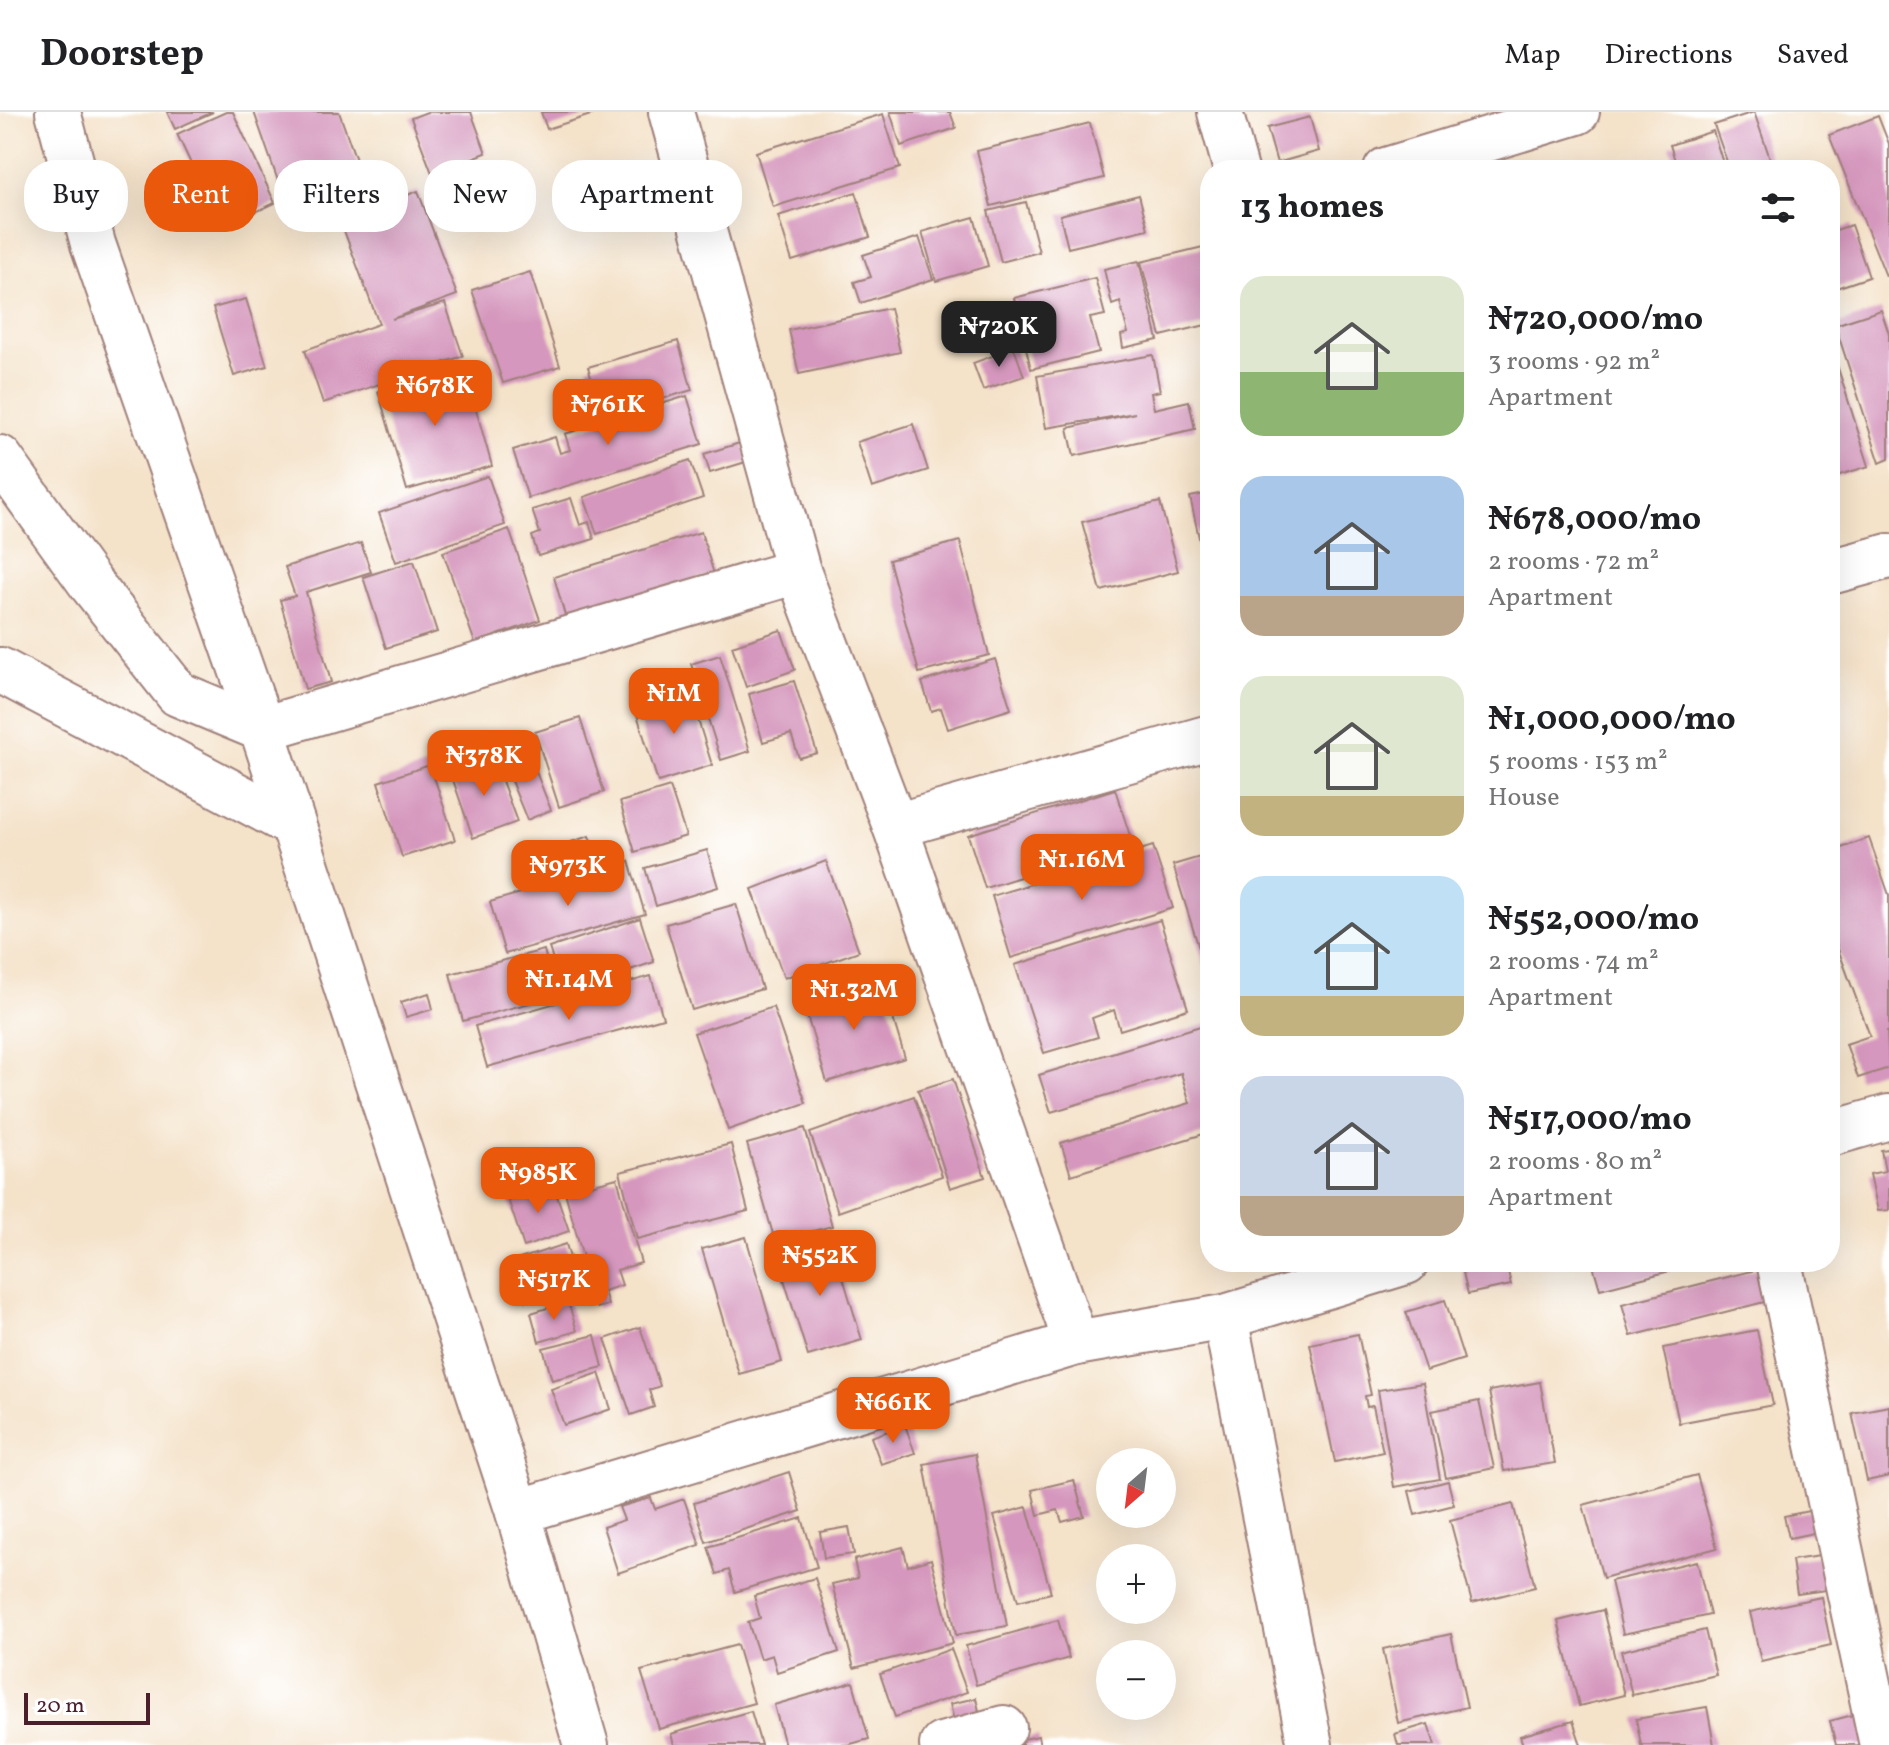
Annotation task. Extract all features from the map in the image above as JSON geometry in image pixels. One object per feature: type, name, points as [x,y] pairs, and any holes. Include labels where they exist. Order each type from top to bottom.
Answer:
[{"type":"street","points":[[58,112],[93,244],[262,729],[518,1512],[586,1745]]},
{"type":"street","points":[[671,112],[798,571],[895,826],[1076,1343]]},
{"type":"street","points":[[1220,112],[1233,160]]},
{"type":"street","points":[[1419,160],[1577,112]]},
{"type":"street","points":[[0,458],[91,584],[178,694],[262,729],[798,571]]},
{"type":"street","points":[[1840,569],[1889,556]]},
{"type":"street","points":[[0,670],[293,825]]},
{"type":"street","points":[[895,826],[1200,740]]},
{"type":"street","points":[[1840,1131],[1889,1117]]},
{"type":"street","points":[[518,1512],[1076,1343],[1225,1317],[1373,1272]]},
{"type":"street","points":[[1781,1272],[1882,1745]]},
{"type":"street","points":[[1225,1317],[1310,1745]]},
{"type":"street","points":[[942,1745],[1004,1728]]},
{"type":"building","points":[[167,112],[213,112],[175,129]]},
{"type":"building","points":[[226,112],[233,112],[255,160],[189,160],[177,134]]},
{"type":"building","points":[[254,112],[339,112],[356,160],[274,160],[274,169]]},
{"type":"building","points":[[427,112],[471,112],[486,153],[467,160],[427,160],[411,118]]},
{"type":"building","points":[[541,112],[597,112],[597,113],[547,129]]},
{"type":"building","points":[[890,112],[950,112],[956,128],[901,146]]},
{"type":"building","points":[[1754,112],[1771,160],[1726,160],[1714,125]]},
{"type":"building","points":[[883,114],[900,168],[773,207],[756,152]]},
{"type":"building","points":[[1878,116],[1889,144],[1889,275],[1886,276],[1829,135]]},
{"type":"building","points":[[1310,117],[1319,151],[1276,160],[1267,128]]},
{"type":"building","points":[[1090,123],[1104,178],[991,206],[977,151]]},
{"type":"building","points":[[1713,131],[1722,160],[1675,160],[1670,145]]},
{"type":"building","points":[[258,166],[274,201],[258,211]]},
{"type":"building","points":[[418,191],[424,207],[424,232],[433,232],[457,295],[392,319],[445,303],[463,356],[323,403],[305,350],[379,324],[344,232],[408,232],[408,195]]},
{"type":"building","points":[[856,192],[870,237],[792,261],[778,216]]},
{"type":"building","points":[[1139,195],[1148,229],[1068,248],[1060,215]]},
{"type":"building","points":[[1026,202],[1039,252],[1001,262],[988,211]]},
{"type":"building","points":[[974,217],[988,266],[936,281],[922,232]]},
{"type":"building","points":[[1851,225],[1869,277],[1840,287],[1840,229]]},
{"type":"building","points":[[919,237],[933,279],[861,303],[854,282],[871,277],[863,255]]},
{"type":"building","points":[[1200,248],[1200,326],[1161,336],[1141,262]]},
{"type":"building","points":[[1139,261],[1158,340],[1123,348],[1121,335],[1128,333],[1120,302],[1112,305],[1104,269]]},
{"type":"building","points":[[530,272],[560,366],[503,383],[472,290]]},
{"type":"building","points":[[1095,278],[1105,315],[1090,318],[1099,352],[1031,369],[1014,298]]},
{"type":"building","points":[[246,299],[267,366],[234,376],[213,308]]},
{"type":"building","points":[[890,308],[900,352],[799,374],[789,330]]},
{"type":"building","points":[[1881,310],[1889,334],[1889,459],[1880,463],[1840,340],[1840,323]]},
{"type":"building","points":[[678,341],[692,390],[603,416],[588,367]]},
{"type":"building","points":[[1014,348],[1024,376],[983,390],[973,363]]},
{"type":"building","points":[[1153,355],[1160,391],[1151,393],[1154,409],[1189,401],[1195,429],[1074,456],[1068,428],[1135,413],[1046,428],[1037,376]]},
{"type":"building","points":[[464,367],[492,466],[407,490],[378,391]]},
{"type":"building","points":[[1840,375],[1869,466],[1840,475]]},
{"type":"building","points":[[687,396],[702,444],[528,498],[513,450],[555,437],[560,453],[570,450],[565,434]]},
{"type":"building","points":[[913,424],[928,470],[872,488],[857,442]]},
{"type":"building","points":[[743,442],[749,461],[710,473],[704,454]]},
{"type":"building","points":[[690,460],[703,498],[597,534],[584,497]]},
{"type":"building","points":[[488,476],[505,525],[396,562],[379,513]]},
{"type":"building","points":[[1200,495],[1200,542],[1190,497]]},
{"type":"building","points":[[571,498],[580,525],[589,522],[594,539],[538,556],[532,536],[540,533],[532,510]]},
{"type":"building","points":[[1160,502],[1178,571],[1101,591],[1082,522]]},
{"type":"building","points":[[509,529],[540,620],[475,643],[443,552]]},
{"type":"building","points":[[701,532],[714,574],[566,619],[554,577]]},
{"type":"building","points":[[960,541],[989,655],[919,673],[889,560]]},
{"type":"building","points":[[361,543],[371,572],[306,592],[331,682],[305,689],[280,600],[295,596],[285,567]]},
{"type":"building","points":[[414,561],[437,632],[386,648],[363,577]]},
{"type":"building","points":[[781,630],[795,670],[746,687],[732,646]]},
{"type":"building","points":[[720,655],[750,751],[721,760],[691,664]]},
{"type":"building","points":[[995,659],[1011,709],[948,729],[941,708],[931,711],[922,682]]},
{"type":"building","points":[[794,681],[817,753],[799,758],[791,734],[763,742],[749,694]]},
{"type":"building","points":[[689,691],[712,765],[658,782],[635,708]]},
{"type":"building","points":[[580,718],[604,792],[559,807],[535,732]]},
{"type":"building","points":[[525,744],[551,810],[527,820],[500,754]]},
{"type":"building","points":[[494,759],[517,822],[473,838],[451,774]]},
{"type":"building","points":[[430,765],[455,840],[402,857],[378,782]]},
{"type":"building","points":[[670,787],[686,836],[635,852],[620,802]]},
{"type":"building","points":[[1115,789],[1132,842],[985,888],[968,835]]},
{"type":"building","points":[[589,836],[599,862],[535,884],[526,857]]},
{"type":"building","points":[[1869,838],[1889,895],[1889,1068],[1858,1078],[1846,1044],[1870,1036],[1840,954],[1840,848]]},
{"type":"building","points":[[1153,846],[1173,908],[1011,958],[992,896]]},
{"type":"building","points":[[707,850],[718,887],[656,906],[645,868]]},
{"type":"building","points":[[1200,857],[1200,951],[1173,865]]},
{"type":"building","points":[[629,861],[645,914],[505,954],[490,902]]},
{"type":"building","points":[[826,861],[859,951],[784,978],[752,889]]},
{"type":"building","points":[[736,904],[762,989],[692,1010],[666,924]]},
{"type":"building","points":[[640,918],[654,962],[564,992],[549,948]]},
{"type":"building","points":[[1160,920],[1188,1009],[1120,1030],[1114,1010],[1092,1018],[1098,1037],[1044,1053],[1015,965]]},
{"type":"building","points":[[544,950],[556,996],[463,1021],[450,974]]},
{"type":"building","points":[[651,976],[663,1018],[487,1067],[475,1026]]},
{"type":"building","points":[[882,982],[905,1058],[827,1082],[804,1006]]},
{"type":"building","points":[[429,993],[433,1009],[406,1017],[401,1002]]},
{"type":"building","points":[[773,1007],[806,1103],[728,1130],[694,1033]]},
{"type":"building","points":[[1200,1026],[1200,1135],[1071,1175],[1061,1143],[1190,1103],[1181,1073],[1051,1112],[1039,1075]]},
{"type":"building","points":[[953,1079],[985,1177],[950,1188],[918,1090]]},
{"type":"building","points":[[914,1096],[942,1176],[838,1212],[810,1133]]},
{"type":"building","points":[[805,1128],[832,1226],[775,1241],[747,1144]]},
{"type":"building","points":[[731,1144],[748,1211],[637,1239],[620,1172]]},
{"type":"building","points":[[1889,1149],[1889,1210],[1878,1211],[1870,1174],[1885,1171],[1881,1150]]},
{"type":"building","points":[[617,1178],[641,1263],[617,1270],[622,1285],[604,1291],[608,1305],[597,1308],[565,1192]]},
{"type":"building","points":[[553,1184],[569,1231],[524,1247],[508,1199]]},
{"type":"building","points":[[746,1237],[782,1362],[739,1374],[702,1249]]},
{"type":"building","points":[[832,1241],[862,1340],[808,1356],[777,1257]]},
{"type":"building","points":[[566,1244],[578,1285],[526,1301],[513,1261]]},
{"type":"building","points":[[1463,1272],[1508,1272],[1511,1285],[1468,1294]]},
{"type":"building","points":[[1595,1272],[1666,1272],[1600,1289]]},
{"type":"building","points":[[1747,1272],[1764,1272],[1772,1300],[1631,1336],[1622,1304]]},
{"type":"building","points":[[1445,1300],[1464,1359],[1426,1371],[1406,1312]]},
{"type":"building","points":[[568,1302],[577,1331],[539,1342],[531,1313]]},
{"type":"building","points":[[640,1327],[660,1386],[649,1390],[654,1407],[631,1415],[605,1339]]},
{"type":"building","points":[[1757,1330],[1773,1405],[1679,1423],[1663,1348]]},
{"type":"building","points":[[1358,1334],[1371,1395],[1365,1396],[1367,1407],[1373,1406],[1383,1452],[1335,1462],[1310,1344]]},
{"type":"building","points":[[595,1335],[603,1367],[552,1380],[543,1348]]},
{"type":"building","points":[[599,1373],[611,1409],[564,1425],[551,1389]]},
{"type":"building","points":[[1540,1382],[1555,1463],[1504,1471],[1489,1391]]},
{"type":"building","points":[[1423,1383],[1440,1479],[1394,1487],[1378,1390]]},
{"type":"building","points":[[1479,1401],[1494,1468],[1446,1478],[1432,1411]]},
{"type":"building","points":[[1889,1406],[1889,1476],[1867,1481],[1852,1413]]},
{"type":"building","points":[[905,1425],[915,1453],[881,1464],[871,1437]]},
{"type":"building","points":[[975,1454],[1007,1626],[956,1635],[924,1464]]},
{"type":"building","points":[[789,1472],[801,1511],[706,1542],[694,1503]]},
{"type":"building","points":[[1697,1475],[1717,1548],[1603,1578],[1583,1505]]},
{"type":"building","points":[[1074,1480],[1084,1516],[1062,1522],[1058,1510],[1038,1515],[1032,1490]]},
{"type":"building","points":[[1448,1481],[1454,1505],[1415,1515],[1409,1491]]},
{"type":"building","points":[[651,1498],[655,1509],[684,1499],[700,1545],[618,1573],[603,1527],[624,1520],[619,1507]]},
{"type":"building","points":[[1513,1504],[1535,1587],[1472,1603],[1450,1520]]},
{"type":"building","points":[[1027,1507],[1051,1593],[1018,1601],[994,1516]]},
{"type":"building","points":[[1819,1509],[1823,1531],[1789,1538],[1784,1516]]},
{"type":"building","points":[[802,1518],[817,1567],[735,1592],[729,1570],[717,1574],[708,1547]]},
{"type":"building","points":[[849,1527],[854,1554],[824,1558],[820,1532]]},
{"type":"building","points":[[903,1547],[908,1566],[931,1559],[953,1643],[854,1668],[832,1584],[858,1578],[854,1560]]},
{"type":"building","points":[[1827,1555],[1833,1589],[1797,1594],[1792,1560]]},
{"type":"building","points":[[1697,1561],[1710,1615],[1623,1634],[1611,1581]]},
{"type":"building","points":[[815,1578],[839,1652],[777,1672],[772,1655],[760,1659],[748,1622],[760,1618],[754,1596]]},
{"type":"building","points":[[1821,1597],[1831,1645],[1761,1661],[1750,1612]]},
{"type":"building","points":[[1603,1610],[1624,1695],[1579,1706],[1558,1621]]},
{"type":"building","points":[[1058,1620],[1069,1658],[976,1685],[966,1646]]},
{"type":"building","points":[[1705,1630],[1716,1675],[1632,1695],[1621,1651]]},
{"type":"building","points":[[1451,1634],[1467,1707],[1398,1723],[1383,1649]]},
{"type":"building","points":[[737,1645],[754,1703],[659,1729],[641,1671]]},
{"type":"building","points":[[951,1649],[967,1692],[895,1717],[880,1674]]},
{"type":"building","points":[[853,1682],[869,1739],[847,1745],[785,1745],[774,1705]]},
{"type":"building","points":[[976,1698],[981,1720],[955,1725],[950,1704]]},
{"type":"building","points":[[1707,1707],[1714,1745],[1641,1745],[1636,1719]]},
{"type":"building","points":[[751,1711],[761,1745],[674,1745],[671,1734]]},
{"type":"building","points":[[1864,1712],[1873,1745],[1836,1745],[1830,1721]]},
{"type":"building","points":[[1573,1721],[1581,1745],[1523,1745],[1520,1736]]},
{"type":"building","points":[[1428,1724],[1435,1745],[1398,1745],[1395,1734]]},
{"type":"building","points":[[1038,1736],[1040,1745],[1020,1745],[1019,1740]]}]
